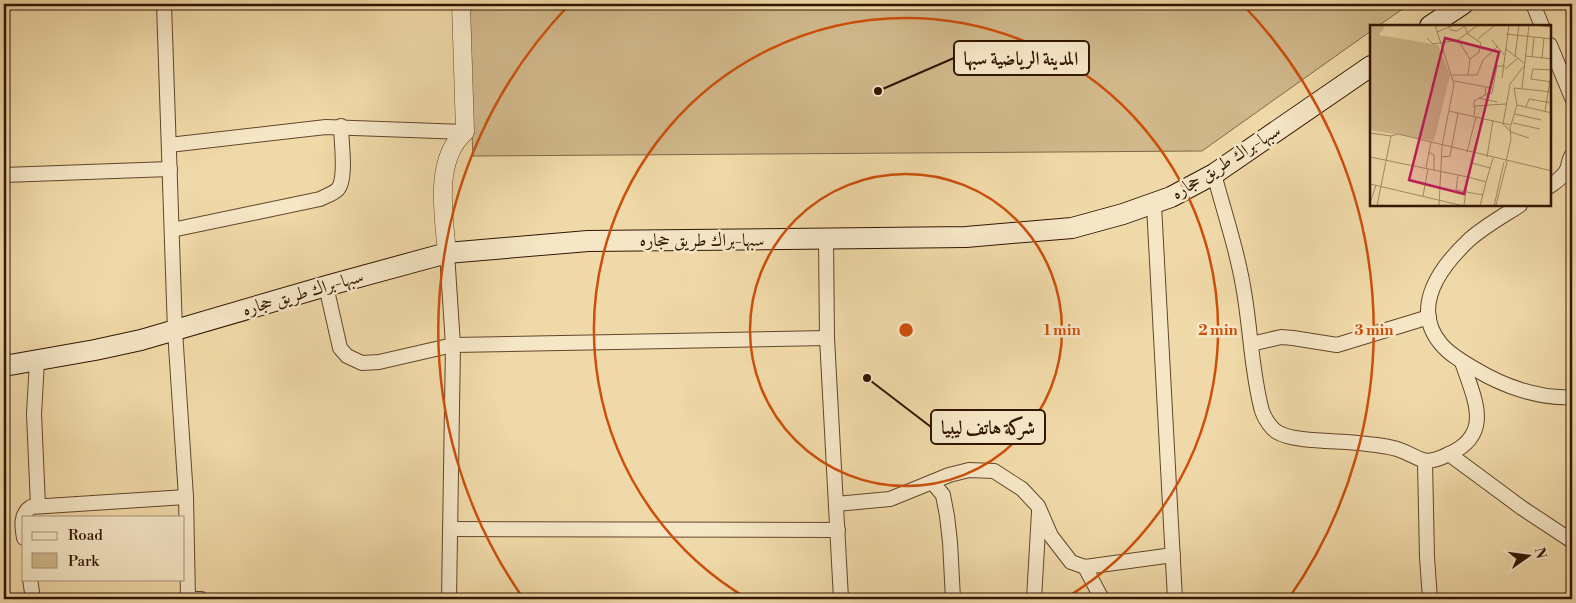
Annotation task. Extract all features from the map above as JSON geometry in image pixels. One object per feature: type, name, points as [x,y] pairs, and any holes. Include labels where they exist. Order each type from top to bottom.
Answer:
[{"type":"main road","points":[[1432,25],[1463,4]]},
{"type":"main road","name":"سبها-براك طريق حجاره","points":[[4,366],[95,350],[175,331],[326,286],[448,253],[588,241],[966,237],[1072,228],[1154,204],[1214,174],[1370,67]]},
{"type":"street","points":[[164,4],[175,331],[186,497],[188,599],[201,599]]},
{"type":"street","points":[[461,4],[466,132]]},
{"type":"street","points":[[1533,4],[1542,25]]},
{"type":"street","points":[[1551,47],[1572,98]]},
{"type":"street","points":[[169,145],[340,126],[466,132]]},
{"type":"street","points":[[172,230],[320,199],[333,193],[339,188],[343,173],[340,126]]},
{"type":"street","points":[[449,599],[453,345],[443,203],[444,180],[450,151],[466,132]]},
{"type":"street","points":[[1551,185],[1565,173],[1572,155]]},
{"type":"street","points":[[4,175],[170,169]]},
{"type":"street","points":[[1214,174],[1238,259],[1262,412],[1266,421],[1276,431],[1300,438],[1353,441],[1395,448],[1425,462],[1439,459],[1466,445],[1471,439],[1478,418],[1462,362]]},
{"type":"street","points":[[1154,204],[1175,599]]},
{"type":"street","points":[[1518,206],[1475,235],[1445,265],[1432,288],[1429,302],[1431,329],[1442,345],[1462,362],[1486,376],[1522,390],[1552,397],[1572,397]]},
{"type":"street","points":[[826,239],[827,338],[841,599]]},
{"type":"street","points":[[326,286],[340,348],[347,356],[362,363],[379,362],[453,345],[827,338]]},
{"type":"street","points":[[1251,344],[1281,337],[1337,345],[1429,317]]},
{"type":"street","points":[[37,361],[34,414],[38,506]]},
{"type":"street","points":[[1449,454],[1522,508],[1572,541]]},
{"type":"street","points":[[1425,462],[1430,599]]},
{"type":"street","points":[[836,504],[890,499],[949,474],[969,470],[994,471],[1022,489],[1039,509],[1051,536],[1072,562],[1085,567],[1173,555]]},
{"type":"street","points":[[932,482],[943,496],[947,516],[953,599]]},
{"type":"street","points":[[24,516],[28,509],[38,506],[186,497]]},
{"type":"street","points":[[1034,599],[1039,509]]},
{"type":"street","points":[[450,529],[838,530]]},
{"type":"street","points":[[1085,567],[1102,599]]},
{"type":"street","points":[[30,580],[33,599]]},
{"type":"green space","points":[[466,4],[1410,4],[1379,25],[1370,25],[1370,32],[1202,151],[473,156]]},
{"type":"place","name":"المدينة الرياضية سبها","points":[[878,91]]},
{"type":"place","name":"شركة هاتف ليبيا","points":[[867,378]]}]
